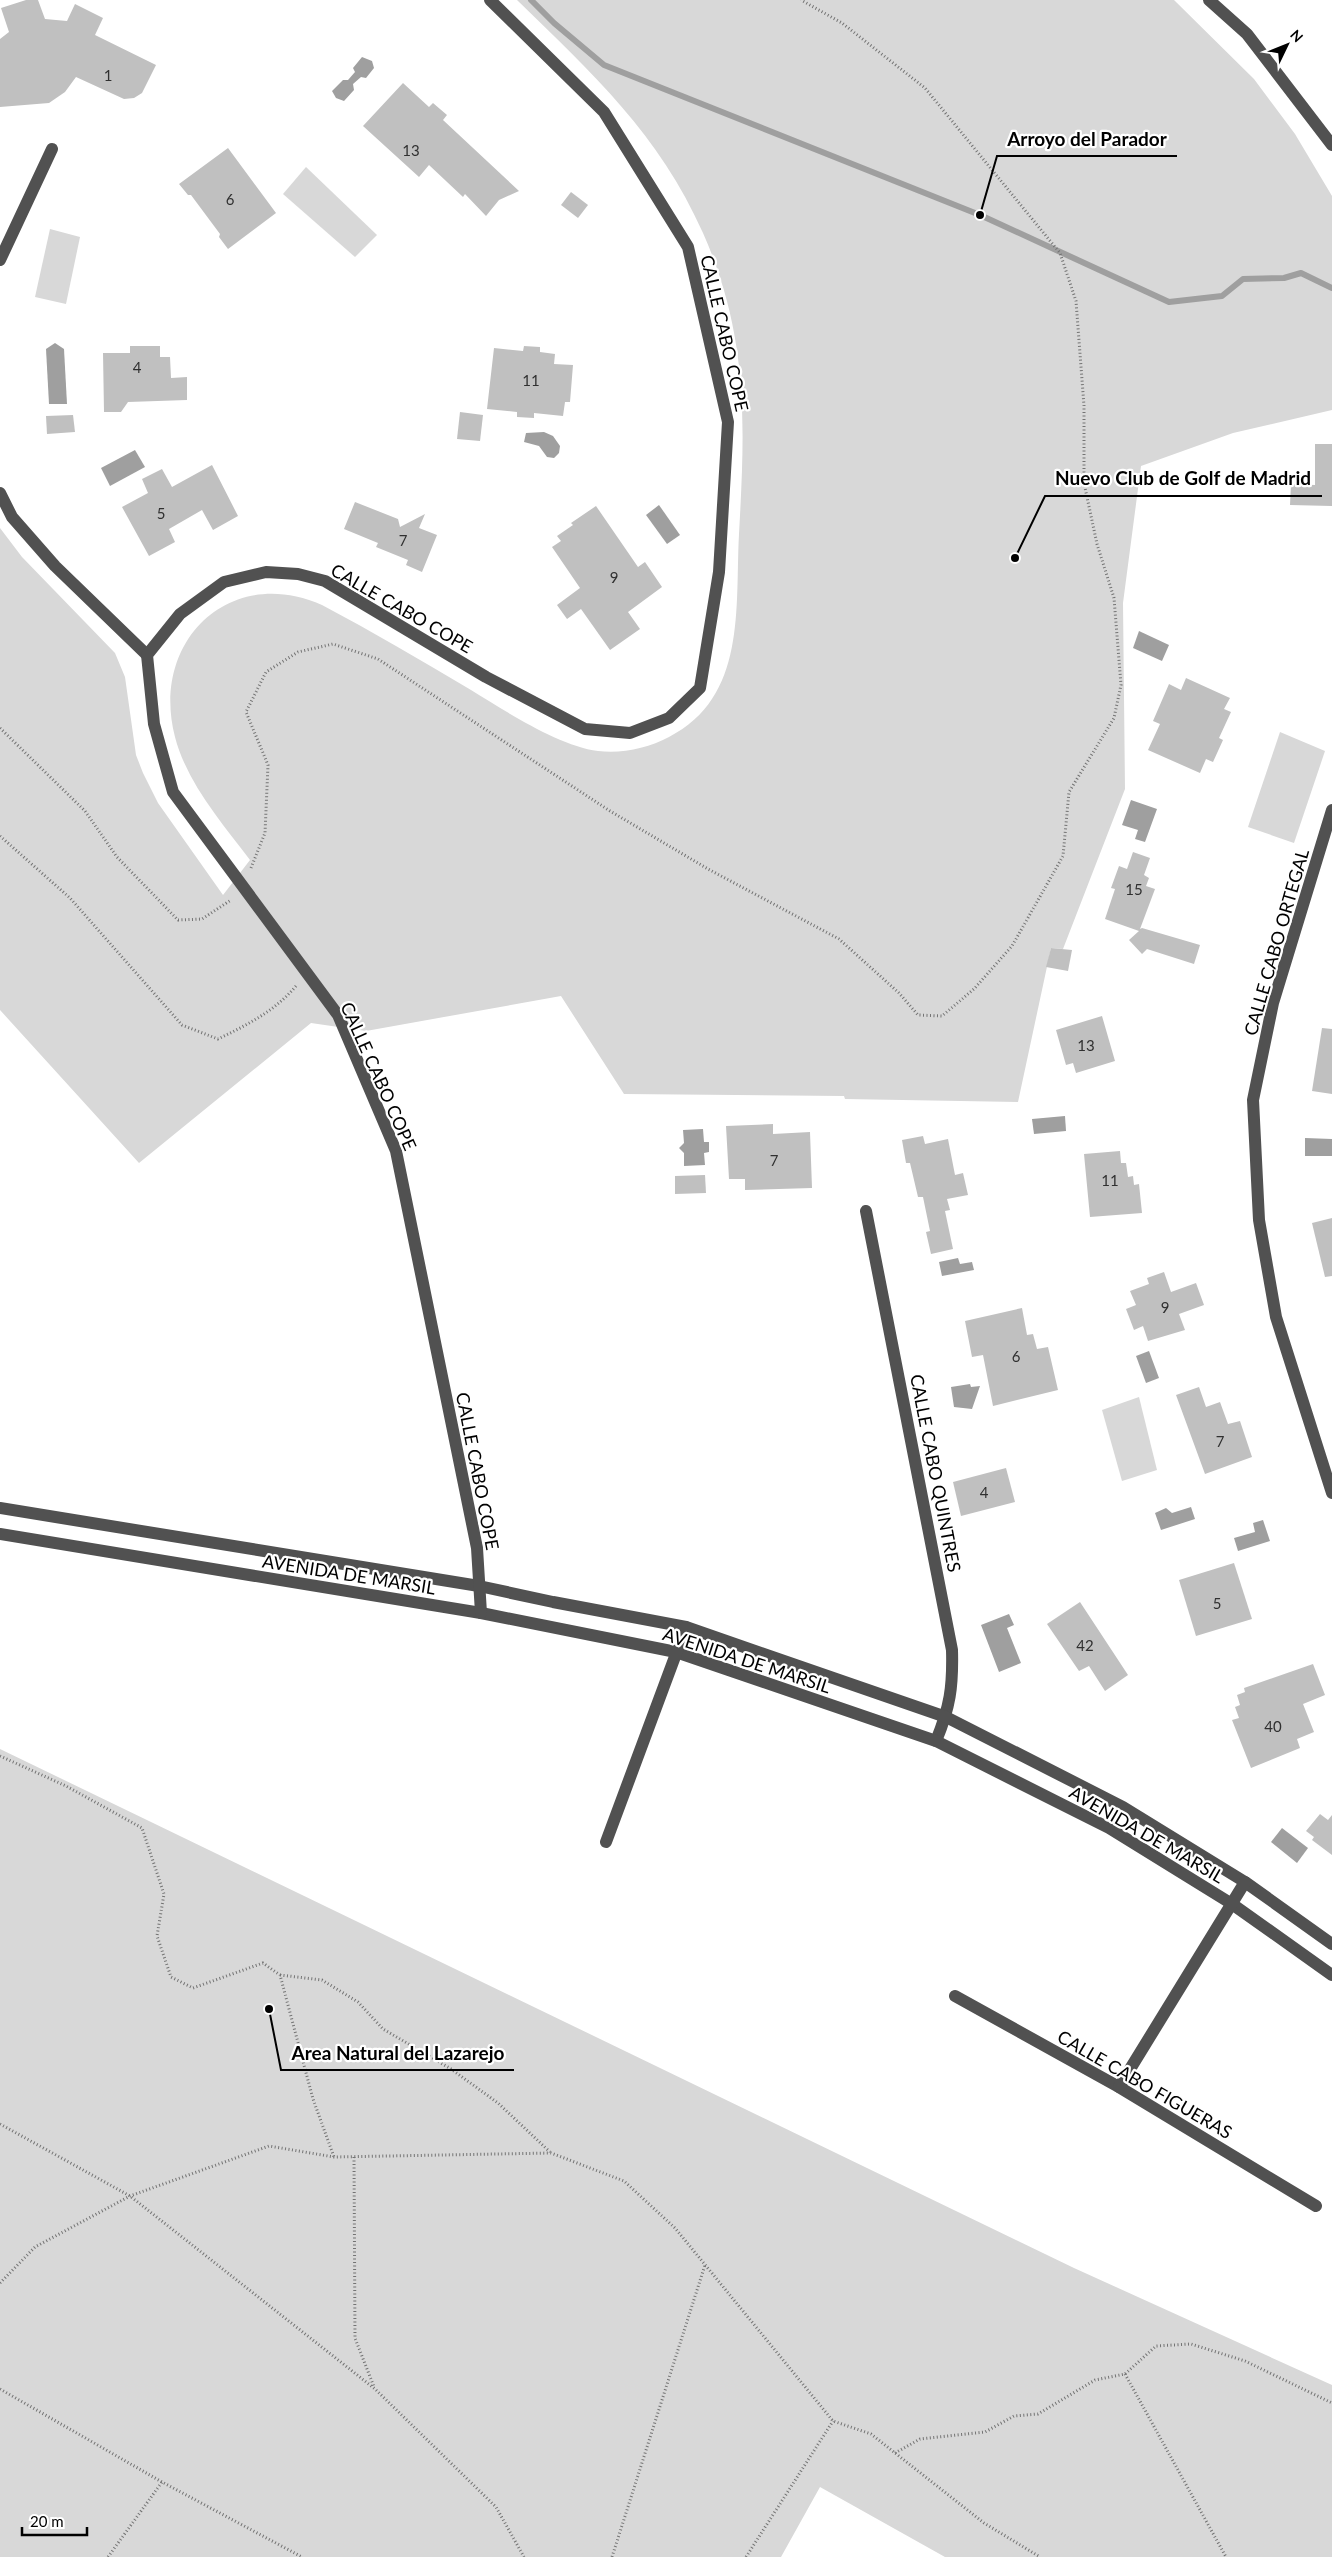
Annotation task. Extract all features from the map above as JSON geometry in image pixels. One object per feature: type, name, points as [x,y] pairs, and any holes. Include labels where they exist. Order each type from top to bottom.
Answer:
[{"type":"street","name":"CALLE CABO COPE","points":[[481,1613],[477,1548],[396,1150],[338,1015],[174,792],[154,724],[147,655],[180,614],[224,582],[266,572],[298,574],[324,581],[486,677],[585,729],[630,733],[669,718],[700,688],[720,572],[728,422],[688,248],[604,112],[490,0]]},
{"type":"street","points":[[1208,0],[1246,34],[1332,145]]},
{"type":"street","points":[[0,260],[52,149]]},
{"type":"street","points":[[0,493],[12,517],[55,566],[147,655]]},
{"type":"street","name":"CALLE CABO ORTEGAL","points":[[1332,810],[1273,1003],[1253,1100],[1259,1220],[1276,1317],[1332,1493]]},
{"type":"street","name":"CALLE CABO QUINTRES","points":[[866,1211],[952,1650],[953,1686],[946,1717],[936,1741]]},
{"type":"street","name":"AVENIDA DE MARSIL","points":[[0,1508],[479,1586],[552,1602],[686,1627],[946,1717],[1123,1807],[1245,1882],[1332,1944]]},
{"type":"street","name":"AVENIDA DE MARSIL","points":[[0,1534],[481,1613],[676,1652],[936,1741],[1109,1828],[1232,1904],[1332,1975]]},
{"type":"street","points":[[606,1842],[686,1627]]},
{"type":"street","points":[[1119,2087],[1245,1882]]},
{"type":"street","name":"CALLE CABO FIGUERAS","points":[[956,1996],[1119,2087],[1316,2206]]},
{"type":"path","points":[[0,836],[70,898],[182,1025],[218,1039],[254,1021],[283,1002],[306,972]]},
{"type":"path","points":[[0,1756],[66,1786],[142,1828],[164,1894],[158,1936],[171,1977],[193,1988],[264,1962],[280,1975],[322,1980],[358,2002],[383,2029],[451,2069],[498,2103],[551,2153]]},
{"type":"path","points":[[280,1975],[313,2099],[334,2157]]},
{"type":"path","points":[[0,2124],[130,2196],[375,2389],[496,2507],[524,2557]]},
{"type":"path","points":[[0,2283],[36,2247],[130,2196],[269,2146],[334,2157],[551,2153],[624,2181],[675,2228],[832,2421],[871,2434],[984,2523],[1040,2557]]},
{"type":"path","points":[[354,2157],[355,2338],[375,2389]]},
{"type":"path","points":[[612,2557],[705,2265]]},
{"type":"path","points":[[895,2453],[920,2439],[985,2432],[1014,2416],[1038,2414],[1095,2380],[1126,2374],[1156,2346],[1191,2344],[1245,2361],[1332,2403]]},
{"type":"path","points":[[1126,2374],[1226,2557]]},
{"type":"path","points":[[0,2390],[162,2482],[302,2557]]},
{"type":"path","points":[[746,2557],[832,2421]]},
{"type":"path","points":[[108,2557],[162,2482]]},
{"type":"shaded area","points":[[517,0],[1174,0],[1254,79],[1295,134],[1332,196],[1332,410],[1233,433],[1141,466],[1123,603],[1125,789],[1063,949],[1051,948],[1018,1102],[845,1099],[844,1096],[624,1094],[561,996],[366,1031],[311,1023],[139,1163],[0,1010],[0,528],[22,557],[115,653],[125,677],[136,755],[143,773],[158,803],[223,895],[250,860],[206,802],[188,770],[175,737],[170,702],[174,671],[186,643],[204,620],[228,604],[256,595],[288,595],[322,605],[550,735],[583,748],[598,751],[616,752],[635,749],[669,737],[694,720],[712,699],[724,675],[732,648],[736,620],[742,418],[736,345],[729,309],[718,271],[703,233],[685,198],[666,165],[645,135],[598,80]]},
{"type":"shaded area","points":[[362,57],[372,61],[374,68],[366,78],[361,77],[353,84],[354,90],[344,101],[336,98],[332,91],[343,80],[348,80],[355,72],[353,68]]},
{"type":"shaded area","points":[[306,167],[377,235],[355,257],[283,194]]},
{"type":"shaded area","points":[[50,229],[80,237],[66,304],[35,297]]},
{"type":"shaded area","points":[[55,343],[64,349],[67,404],[49,404],[46,349]]},
{"type":"shaded area","points":[[544,432],[553,436],[560,446],[559,453],[554,458],[547,457],[539,446],[524,442],[526,433]]},
{"type":"shaded area","points":[[135,450],[145,467],[110,486],[101,468]]},
{"type":"shaded area","points":[[659,505],[680,535],[667,544],[646,515]]},
{"type":"shaded area","points":[[1139,631],[1169,645],[1162,661],[1133,648]]},
{"type":"shaded area","points":[[1280,732],[1325,751],[1294,843],[1248,827]]},
{"type":"shaded area","points":[[1131,800],[1157,809],[1145,842],[1135,839],[1138,830],[1122,825]]},
{"type":"shaded area","points":[[1065,1116],[1066,1131],[1034,1134],[1032,1119]]},
{"type":"shaded area","points":[[703,1129],[704,1142],[709,1142],[709,1152],[704,1153],[705,1165],[684,1166],[684,1153],[679,1148],[684,1143],[683,1130]]},
{"type":"shaded area","points":[[1305,1138],[1332,1139],[1332,1156],[1305,1156]]},
{"type":"shaded area","points":[[958,1258],[960,1264],[972,1262],[974,1270],[942,1276],[939,1262]]},
{"type":"shaded area","points":[[1149,1351],[1159,1378],[1146,1383],[1136,1356]]},
{"type":"shaded area","points":[[970,1384],[971,1387],[980,1386],[972,1409],[954,1407],[951,1387]]},
{"type":"shaded area","points":[[1139,1397],[1157,1470],[1122,1481],[1102,1410]]},
{"type":"shaded area","points":[[1191,1507],[1195,1519],[1161,1530],[1155,1513],[1166,1508],[1172,1513]]},
{"type":"shaded area","points":[[1263,1520],[1270,1541],[1238,1551],[1234,1538],[1255,1532],[1253,1523]]},
{"type":"shaded area","points":[[1009,1614],[1014,1625],[1007,1628],[1021,1663],[999,1672],[981,1625]]},
{"type":"shaded area","points":[[0,1749],[1074,2268],[1332,2385],[1332,2557],[945,2557],[820,2487],[781,2557],[0,2557]]},
{"type":"shaded area","points":[[1282,1828],[1308,1848],[1297,1863],[1271,1842]]},
{"type":"building","points":[[26,0],[38,0],[45,19],[67,21],[75,4],[103,18],[95,35],[156,65],[142,93],[134,98],[124,99],[76,77],[65,92],[49,103],[0,107],[0,39],[9,32],[1,8]]},
{"type":"building","points":[[403,83],[429,107],[433,103],[447,115],[443,120],[519,191],[499,200],[486,216],[465,194],[463,197],[429,165],[419,177],[363,126]]},
{"type":"building","points":[[228,148],[276,213],[228,249],[219,237],[220,234],[191,195],[188,195],[179,184]]},
{"type":"building","points":[[571,192],[588,205],[578,218],[561,205]]},
{"type":"building","points":[[130,346],[160,346],[160,357],[170,357],[171,378],[187,377],[187,400],[128,402],[121,412],[104,412],[103,353],[130,353]]},
{"type":"building","points":[[524,346],[540,347],[540,352],[555,354],[554,364],[573,365],[570,402],[565,402],[563,416],[534,413],[534,418],[517,417],[517,412],[487,409],[494,348],[523,351]]},
{"type":"building","points":[[460,412],[483,415],[480,441],[457,439]]},
{"type":"building","points":[[73,415],[75,432],[47,434],[46,416]]},
{"type":"building","points":[[1315,444],[1332,444],[1332,506],[1290,505],[1291,484],[1315,485]]},
{"type":"building","points":[[212,465],[238,516],[213,530],[202,510],[169,529],[175,542],[149,556],[122,507],[148,493],[142,479],[162,469],[172,487]]},
{"type":"building","points":[[355,502],[398,519],[400,527],[425,514],[419,528],[437,535],[422,572],[406,565],[408,560],[376,547],[378,543],[344,529]]},
{"type":"building","points":[[596,506],[638,567],[645,562],[662,587],[628,612],[640,629],[610,650],[581,609],[567,619],[557,605],[580,588],[552,547],[561,541],[557,536],[573,525],[571,523]]},
{"type":"building","points":[[1186,678],[1230,698],[1224,709],[1231,712],[1219,738],[1223,740],[1213,762],[1206,759],[1200,773],[1148,750],[1160,724],[1153,721],[1169,684],[1181,690]]},
{"type":"building","points":[[1133,852],[1150,858],[1144,875],[1149,878],[1146,886],[1155,889],[1140,929],[1200,945],[1194,964],[1147,949],[1142,954],[1129,940],[1139,931],[1105,919],[1115,889],[1111,888],[1119,866],[1127,869]]},
{"type":"building","points":[[1051,948],[1072,950],[1068,971],[1046,967]]},
{"type":"building","points":[[1102,1016],[1115,1061],[1076,1073],[1073,1063],[1066,1065],[1056,1030]]},
{"type":"building","points":[[1322,1028],[1332,1029],[1332,1094],[1312,1091]]},
{"type":"building","points":[[773,1124],[773,1134],[810,1132],[812,1188],[745,1190],[745,1179],[729,1179],[726,1126]]},
{"type":"building","points":[[923,1136],[925,1144],[948,1139],[955,1175],[963,1173],[968,1195],[947,1199],[950,1210],[945,1211],[953,1249],[931,1254],[926,1232],[930,1231],[923,1197],[918,1197],[910,1163],[906,1163],[902,1140]]},
{"type":"building","points":[[1120,1151],[1121,1163],[1126,1163],[1128,1177],[1133,1176],[1134,1185],[1139,1184],[1142,1213],[1090,1217],[1084,1154]]},
{"type":"building","points":[[705,1175],[706,1193],[675,1194],[675,1176]]},
{"type":"building","points":[[1332,1218],[1332,1276],[1325,1277],[1312,1223]]},
{"type":"building","points":[[1164,1272],[1171,1292],[1196,1283],[1204,1305],[1179,1314],[1185,1330],[1148,1341],[1143,1326],[1134,1330],[1126,1309],[1136,1305],[1130,1291],[1149,1284],[1147,1278]]},
{"type":"building","points":[[1022,1308],[1027,1335],[1033,1334],[1037,1349],[1048,1347],[1058,1390],[993,1406],[983,1355],[972,1357],[965,1321]]},
{"type":"building","points":[[1199,1387],[1206,1407],[1220,1402],[1228,1424],[1240,1421],[1252,1457],[1205,1474],[1176,1395]]},
{"type":"building","points":[[1006,1468],[1015,1502],[961,1516],[953,1482]]},
{"type":"building","points":[[1234,1563],[1252,1619],[1196,1636],[1179,1580]]},
{"type":"building","points":[[1080,1602],[1128,1675],[1105,1691],[1089,1666],[1079,1671],[1047,1624]]},
{"type":"building","points":[[1313,1664],[1325,1695],[1303,1704],[1314,1732],[1297,1739],[1300,1748],[1251,1768],[1232,1720],[1239,1718],[1235,1707],[1240,1705],[1237,1695],[1245,1692],[1244,1688]]},
{"type":"building","points":[[1320,1814],[1328,1820],[1332,1815],[1332,1855],[1312,1840],[1314,1837],[1306,1831]]},
{"type":"waterway","points":[[531,0],[554,23],[604,65],[980,215],[1169,302],[1222,296],[1243,279],[1284,278],[1301,273],[1332,288]]},
{"type":"place","name":"Arroyo del Parador","points":[[980,215]]},
{"type":"place","name":"Nuevo Club de Golf de Madrid","points":[[1015,558]]},
{"type":"place","name":"Area Natural del Lazarejo","points":[[269,2009]]}]
